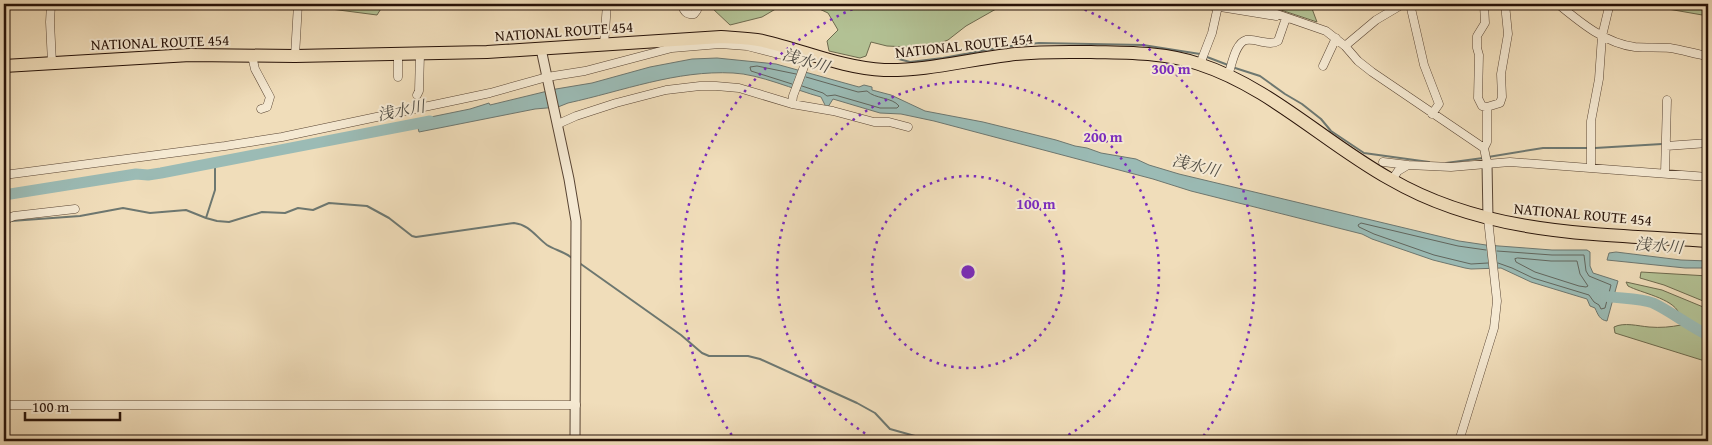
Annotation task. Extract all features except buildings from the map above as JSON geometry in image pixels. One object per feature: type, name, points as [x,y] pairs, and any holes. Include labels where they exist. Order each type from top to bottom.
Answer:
[{"type":"highway","name":"NATIONAL ROUTE 454","points":[[4,66],[161,55],[398,55],[541,49],[695,38],[741,38],[769,43],[807,60],[881,70],[930,68],[1012,54],[1074,52],[1145,54],[1200,64],[1228,75],[1266,96],[1356,159],[1391,180],[1452,208],[1524,227],[1569,232],[1708,240]]},
{"type":"street","points":[[51,4],[52,63]]},
{"type":"street","points":[[295,56],[298,4]]},
{"type":"street","points":[[604,45],[606,4]]},
{"type":"street","points":[[681,4],[684,11],[689,15],[694,14],[697,10],[695,6],[690,4]]},
{"type":"street","points":[[1202,4],[1288,18]]},
{"type":"street","points":[[1248,4],[1326,31],[1372,72],[1484,148]]},
{"type":"street","points":[[1345,46],[1376,20],[1403,4]]},
{"type":"street","points":[[1410,4],[1424,65],[1438,104],[1432,114]]},
{"type":"street","points":[[1484,4],[1485,23],[1477,42],[1478,98],[1482,106],[1487,107],[1500,103],[1502,97],[1502,74],[1508,34],[1505,4]]},
{"type":"street","points":[[1558,4],[1579,21],[1617,43],[1635,47],[1671,48],[1708,56]]},
{"type":"street","points":[[1200,64],[1212,33],[1218,6]]},
{"type":"street","points":[[1591,168],[1591,121],[1599,79],[1602,36],[1609,7]]},
{"type":"street","points":[[1228,75],[1239,45],[1245,40],[1275,43],[1278,41],[1288,18]]},
{"type":"street","points":[[1323,66],[1327,53],[1336,38]]},
{"type":"street","points":[[4,175],[282,137],[490,93],[648,54],[691,46],[720,44],[747,46],[807,60],[792,100]]},
{"type":"street","points":[[541,49],[557,120],[576,221],[575,441]]},
{"type":"street","points":[[417,95],[419,91],[420,54]]},
{"type":"street","points":[[398,55],[398,76]]},
{"type":"street","points":[[252,56],[255,69],[270,97],[267,107],[261,109]]},
{"type":"street","points":[[557,120],[666,90],[700,86],[740,88],[792,100],[820,110],[833,111],[874,122],[889,122],[908,127]]},
{"type":"street","points":[[1665,173],[1667,100]]},
{"type":"street","points":[[1458,441],[1494,328],[1497,301],[1488,219],[1487,163],[1484,148],[1486,142],[1487,107]]},
{"type":"street","points":[[1666,146],[1708,143]]},
{"type":"street","points":[[1383,162],[1451,167],[1510,162],[1708,176]]},
{"type":"street","points":[[1391,180],[1398,171],[1408,165]]},
{"type":"street","points":[[4,220],[14,216],[75,209]]},
{"type":"street","points":[[4,405],[576,406]]},
{"type":"green space","points":[[328,4],[384,4],[377,15],[331,9]]},
{"type":"green space","points":[[441,4],[551,4],[503,9]]},
{"type":"green space","points":[[710,4],[998,4],[996,9],[966,26],[948,40],[927,48],[887,46],[871,42],[866,56],[860,58],[829,51],[827,41],[838,30],[828,13],[813,6],[779,7],[762,17],[730,25]]},
{"type":"green space","points":[[1263,4],[1312,4],[1317,22]]},
{"type":"green space","points":[[1647,4],[1708,4],[1708,16],[1651,6]]},
{"type":"green space","points":[[1641,272],[1708,276],[1708,303],[1664,285],[1640,278]]},
{"type":"green space","points":[[1626,282],[1662,290],[1708,309],[1708,362],[1615,333],[1614,327],[1622,325],[1669,327],[1681,325],[1679,313],[1670,303],[1634,289],[1628,286]]},
{"type":"water","points":[[717,58],[776,64],[859,87],[864,85],[925,111],[983,122],[1101,153],[1136,159],[1179,174],[1459,241],[1552,250],[1587,250],[1590,252],[1590,266],[1593,273],[1618,281],[1607,321],[1603,320],[1595,308],[1590,306],[1587,299],[1531,282],[1501,268],[1471,269],[1433,260],[1362,234],[1191,191],[1153,179],[934,121],[901,114],[880,113],[833,99],[828,107],[826,107],[821,97],[743,74],[712,73],[670,78],[558,107],[535,109],[419,132],[416,120],[470,109],[489,103],[490,105],[556,89],[592,83],[650,67],[692,59]]},
{"type":"water","points":[[1616,252],[1681,260],[1708,261],[1708,268],[1685,268],[1607,260],[1609,253]]},
{"type":"waterway","points":[[895,58],[910,62],[1039,43],[1143,45],[1200,54]]},
{"type":"waterway","points":[[1207,57],[1228,65]]},
{"type":"waterway","points":[[1232,67],[1260,76],[1302,104],[1321,119],[1331,131],[1364,153],[1429,162]]},
{"type":"waterway","name":"浅水川","points":[[4,195],[136,174],[161,173],[430,121]]},
{"type":"waterway","points":[[1595,148],[1662,144]]},
{"type":"waterway","points":[[1488,157],[1543,148],[1590,148]]},
{"type":"waterway","points":[[1446,163],[1483,158]]},
{"type":"waterway","points":[[4,224],[11,221],[80,216],[123,208],[150,213],[186,210],[206,218],[215,190],[215,163]]},
{"type":"waterway","points":[[206,218],[229,222],[262,212],[285,213],[298,208],[313,210],[329,203],[367,206],[389,218],[416,237],[514,223],[520,224],[528,228],[547,245],[572,258]]},
{"type":"waterway","points":[[578,262],[681,335],[702,353],[709,356],[748,356],[760,359],[857,403],[875,413],[890,429],[915,436],[923,441]]},
{"type":"waterway","points":[[1599,295],[1653,303],[1708,335]]},
{"type":"waterway","points":[[4,435],[12,441]]}]
